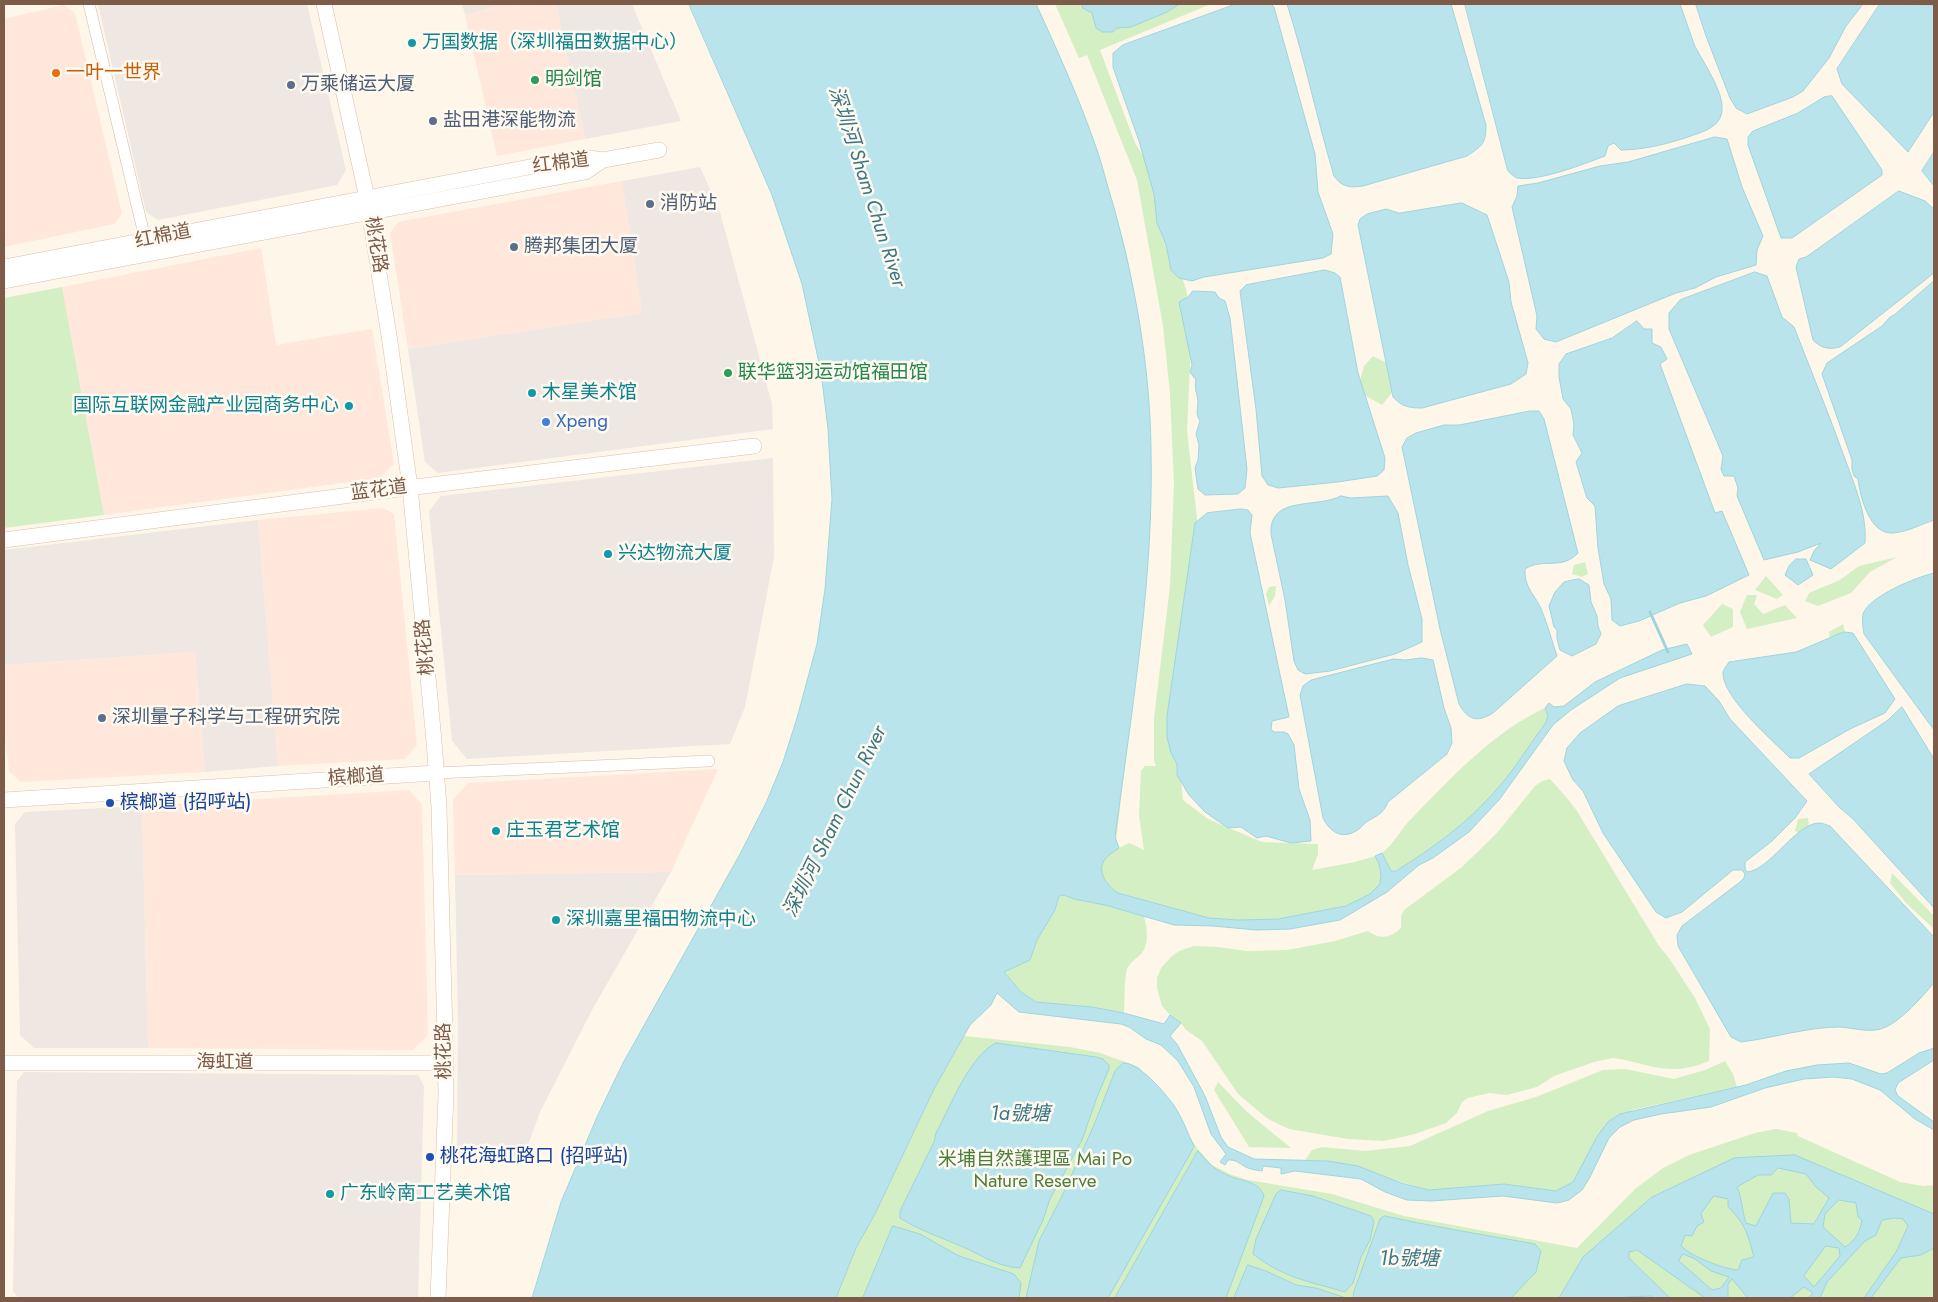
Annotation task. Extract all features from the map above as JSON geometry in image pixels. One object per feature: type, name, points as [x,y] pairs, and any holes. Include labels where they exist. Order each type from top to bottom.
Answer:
[{"type":"main road","name":"桃花路","points":[[324,4],[368,205],[410,487],[436,773],[446,1063],[438,1298]]},
{"type":"main road","name":"红棉道","points":[[4,280],[146,247],[368,205],[582,157],[604,160],[659,150]]},
{"type":"main road","name":"红棉道","points":[[4,267],[146,247]]},
{"type":"main road","name":"蓝花道","points":[[4,540],[410,487],[754,446]]},
{"type":"main road","name":"槟榔道","points":[[4,800],[436,773]]},
{"type":"main road","name":"海虹道","points":[[4,1063],[446,1063]]},
{"type":"street","points":[[89,4],[146,247]]},
{"type":"street","name":"槟榔道","points":[[436,773],[709,761]]},
{"type":"shaded area","name":"万乘储运大厦","points":[[98,4],[307,4],[346,170],[337,185],[158,220],[146,212]]},
{"type":"shaded area","points":[[462,4],[507,4],[465,15]]},
{"type":"shaded area","points":[[507,4],[556,4],[585,139],[497,156],[465,15]]},
{"type":"shaded area","points":[[556,4],[632,4],[681,121],[585,139]]},
{"type":"shaded area","points":[[64,5],[75,13],[122,214],[114,224],[4,247],[4,19]]},
{"type":"shaded area","points":[[700,167],[720,212],[772,404],[773,429],[438,473],[425,462],[408,349],[642,313],[622,181]]},
{"type":"shaded area","points":[[622,181],[642,313],[408,349],[390,233],[398,222]]},
{"type":"shaded area","points":[[261,248],[276,345],[372,329],[394,464],[380,478],[104,515],[62,287]]},
{"type":"shaded area","points":[[773,458],[774,557],[745,707],[730,744],[467,759],[452,741],[429,511],[441,496]]},
{"type":"shaded area","points":[[383,508],[394,514],[417,745],[405,759],[278,766],[258,520]]},
{"type":"shaded area","points":[[258,520],[278,766],[205,772],[195,652],[4,665],[4,550]]},
{"type":"shaded area","name":"深圳量子科学与工程研究院","points":[[195,652],[205,772],[21,782],[9,771],[4,727],[4,665]]},
{"type":"shaded area","points":[[718,769],[671,872],[455,875],[453,800],[468,783]]},
{"type":"shaded area","points":[[409,790],[422,805],[428,1035],[413,1050],[148,1048],[142,806]]},
{"type":"shaded area","points":[[142,806],[148,1048],[34,1048],[20,1035],[15,824],[25,812]]},
{"type":"shaded area","points":[[671,872],[592,1010],[540,1112],[524,1156],[457,1154],[458,1022],[455,875]]},
{"type":"shaded area","points":[[24,1072],[418,1075],[424,1086],[418,1298],[18,1298],[13,1291],[17,1081]]},
{"type":"green space","points":[[1036,4],[1063,64],[1098,151],[1126,251],[1139,318],[1146,376],[1151,447],[1151,517],[1141,631],[1116,841],[1119,848],[1129,843],[1144,850],[1139,815],[1141,771],[1145,766],[1156,766],[1154,760],[1154,718],[1170,586],[1174,484],[1170,394],[1163,326],[1137,180],[1087,55],[1079,58],[1055,4],[1211,4],[1100,50],[1135,143],[1157,178],[1178,266],[1186,289],[1192,322],[1187,431],[1199,536],[1178,749],[1183,800],[1208,819],[1262,842],[1318,844],[1318,854],[1312,870],[1355,862],[1375,856],[1381,875],[1380,884],[1370,894],[1346,906],[1278,919],[1238,920],[1209,918],[1118,893],[1111,888],[1101,873]]},
{"type":"green space","points":[[62,287],[104,515],[4,528],[4,298]]},
{"type":"green space","points":[[1373,356],[1393,366],[1400,383],[1382,405],[1357,391],[1364,366]]},
{"type":"green space","points":[[1897,557],[1870,572],[1851,593],[1818,606],[1805,601],[1809,593],[1840,580],[1859,566]]},
{"type":"green space","points":[[1585,562],[1588,574],[1582,577],[1572,574],[1574,565]]},
{"type":"green space","points":[[1766,576],[1783,595],[1777,599],[1755,590]]},
{"type":"green space","points":[[1276,586],[1275,596],[1269,606],[1266,594],[1269,587]]},
{"type":"green space","points":[[1747,595],[1757,595],[1754,604],[1763,614],[1785,605],[1797,618],[1747,629],[1740,612]]},
{"type":"green space","points":[[1722,604],[1733,609],[1733,627],[1711,637],[1703,625]]},
{"type":"green space","points":[[1843,624],[1847,640],[1831,649],[1829,632]]},
{"type":"green space","points":[[1545,708],[1548,716],[1545,724],[1510,774],[1489,798],[1444,838],[1409,864],[1391,871],[1382,853],[1412,818],[1474,757],[1508,730]]},
{"type":"green space","points":[[1550,779],[1577,811],[1659,946],[1695,998],[1710,1029],[1709,1061],[1696,1066],[1675,1069],[1664,1069],[1613,1058],[1594,1062],[1554,1076],[1537,1087],[1507,1095],[1489,1093],[1468,1098],[1462,1102],[1457,1113],[1446,1123],[1415,1134],[1384,1141],[1348,1139],[1289,1129],[1268,1119],[1238,1094],[1202,1041],[1186,1030],[1162,1006],[1157,988],[1157,978],[1161,968],[1179,951],[1194,946],[1247,951],[1287,950],[1335,941],[1368,931],[1381,937],[1393,934],[1401,928],[1401,916],[1404,910],[1462,867],[1497,833],[1535,786],[1542,781]]},
{"type":"green space","points":[[1808,818],[1810,836],[1795,831],[1798,819]]},
{"type":"green space","points":[[1892,873],[1934,916],[1934,929],[1906,903],[1890,883]]},
{"type":"green space","points":[[1064,895],[1144,916],[1147,931],[1146,946],[1127,969],[1124,1013],[1092,1007],[1036,1002],[1021,992],[1004,972],[1030,960],[1037,940],[1055,910],[1059,896]]},
{"type":"green space","name":"米埔自然護理區 Mai Po Nature Reserve","points":[[964,1036],[1070,1047],[1100,1053],[1139,1067],[1171,1107],[1197,1148],[1212,1165],[1232,1175],[1248,1180],[1332,1194],[1404,1216],[1577,1248],[1635,1189],[1663,1168],[1689,1155],[1755,1133],[1776,1129],[1797,1133],[1798,1136],[1900,1182],[1923,1186],[1934,1185],[1934,1298],[836,1298],[856,1248],[875,1214],[934,1089]]},
{"type":"green space","points":[[1725,1061],[1733,1074],[1737,1087],[1632,1110],[1579,1171],[1573,1182],[1556,1191],[1504,1184],[1429,1190],[1328,1161],[1305,1160],[1312,1150],[1322,1147],[1365,1151],[1410,1146],[1488,1111],[1536,1097],[1603,1070],[1625,1069],[1674,1079],[1705,1070]]},
{"type":"green space","points":[[1218,1082],[1247,1112],[1291,1148],[1249,1147],[1214,1090]]},
{"type":"water","name":"深圳河 Sham Chun River","points":[[689,4],[1036,4],[1076,94],[1101,163],[1113,204],[1128,264],[1140,325],[1148,387],[1151,497],[1145,594],[1135,692],[1115,837],[1119,848],[1107,857],[1102,868],[1106,882],[1118,893],[1209,918],[1238,920],[1278,919],[1346,906],[1370,894],[1380,884],[1381,875],[1375,856],[1382,853],[1391,871],[1396,871],[1450,834],[1486,801],[1504,781],[1545,724],[1548,716],[1545,708],[1549,703],[1554,707],[1564,706],[1595,682],[1662,650],[1687,644],[1692,654],[1620,678],[1571,710],[1553,725],[1499,800],[1469,832],[1433,858],[1419,865],[1387,892],[1340,920],[1290,929],[1256,930],[1174,925],[1105,905],[1074,899],[1064,895],[1059,896],[1055,910],[1037,940],[1030,960],[1004,972],[1021,992],[1036,1002],[1092,1007],[1124,1013],[1164,1024],[1170,1015],[1181,1023],[1170,1036],[1177,1044],[1205,1096],[1221,1137],[1228,1147],[1254,1159],[1328,1161],[1358,1166],[1401,1183],[1429,1190],[1504,1184],[1556,1191],[1573,1182],[1598,1135],[1608,1122],[1620,1114],[1746,1085],[1786,1071],[1817,1065],[1849,1063],[1881,1074],[1887,1073],[1919,1053],[1934,1048],[1934,1060],[1898,1083],[1895,1090],[1898,1096],[1934,1122],[1934,1130],[1915,1119],[1880,1090],[1852,1079],[1833,1077],[1804,1079],[1765,1088],[1711,1107],[1661,1114],[1634,1120],[1620,1127],[1609,1138],[1582,1190],[1569,1200],[1557,1203],[1503,1196],[1431,1201],[1407,1200],[1385,1192],[1361,1179],[1295,1171],[1281,1174],[1281,1168],[1263,1166],[1262,1171],[1255,1170],[1231,1160],[1228,1160],[1225,1165],[1220,1162],[1226,1154],[1211,1134],[1194,1087],[1178,1061],[1161,1045],[1146,1039],[1129,1027],[1121,1024],[1019,1012],[997,993],[991,1005],[970,1025],[934,1089],[875,1214],[856,1248],[836,1298],[532,1298],[561,1202],[597,1117],[623,1063],[740,854],[766,803],[783,762],[817,644],[825,589],[832,499],[828,429],[821,372],[802,284],[772,195]]},
{"type":"water","points":[[1082,4],[1179,4],[1167,12],[1131,27],[1117,28],[1113,32],[1102,32],[1096,28],[1092,13],[1083,8]]},
{"type":"water","points":[[1236,4],[1271,4],[1274,7],[1315,154],[1318,192],[1333,234],[1331,254],[1323,258],[1204,277],[1192,281],[1179,278],[1171,270],[1166,244],[1157,223],[1154,194],[1139,141],[1113,67],[1113,53],[1123,45]]},
{"type":"water","points":[[1287,4],[1451,4],[1486,125],[1482,144],[1467,156],[1363,186],[1350,187],[1343,185],[1334,176]]},
{"type":"water","points":[[1465,4],[1680,4],[1694,44],[1718,91],[1722,110],[1720,118],[1718,122],[1706,130],[1672,142],[1629,150],[1621,150],[1614,143],[1608,146],[1605,156],[1561,172],[1526,179],[1517,178],[1508,171]]},
{"type":"water","points":[[1696,4],[1863,4],[1846,26],[1829,58],[1803,91],[1793,97],[1747,114],[1736,108],[1730,98]]},
{"type":"water","points":[[1880,4],[1934,5],[1934,112],[1908,152],[1842,84],[1837,69]]},
{"type":"water","points":[[1832,96],[1882,170],[1882,175],[1792,238],[1781,238],[1748,145],[1748,137],[1753,131],[1798,113],[1824,97]]},
{"type":"water","points":[[1715,137],[1727,139],[1742,187],[1763,236],[1757,250],[1756,265],[1716,277],[1695,288],[1676,293],[1556,342],[1544,339],[1536,329],[1537,316],[1512,207],[1517,196],[1518,186],[1538,183],[1600,166],[1628,162]]},
{"type":"water","points":[[1934,152],[1934,186],[1922,171]]},
{"type":"water","points":[[1899,191],[1925,201],[1934,209],[1934,273],[1840,347],[1822,347],[1813,340],[1796,267],[1799,259],[1806,257]]},
{"type":"water","points":[[1462,203],[1487,215],[1509,282],[1511,302],[1528,363],[1526,374],[1511,384],[1422,408],[1406,406],[1393,397],[1358,225],[1360,219],[1367,214],[1386,209],[1399,213]]},
{"type":"water","points":[[1325,270],[1335,273],[1340,277],[1358,373],[1385,458],[1384,470],[1377,476],[1278,488],[1268,485],[1262,476],[1256,409],[1240,291],[1246,285]]},
{"type":"water","points":[[1755,272],[1767,276],[1782,317],[1794,327],[1839,442],[1862,511],[1865,543],[1831,569],[1810,560],[1814,551],[1821,543],[1798,552],[1764,560],[1737,496],[1738,488],[1734,476],[1724,476],[1721,469],[1723,456],[1669,329],[1669,313],[1680,300]]},
{"type":"water","points":[[1934,281],[1934,520],[1904,531],[1885,532],[1872,522],[1864,505],[1858,479],[1854,476],[1852,469],[1852,460],[1822,374],[1827,363],[1882,326],[1890,317]]},
{"type":"water","points":[[1193,291],[1215,292],[1219,298],[1225,301],[1230,318],[1247,469],[1245,488],[1238,494],[1205,495],[1198,489],[1195,468],[1198,460],[1199,445],[1196,434],[1200,421],[1197,413],[1196,380],[1190,372],[1192,365],[1179,302],[1188,297]]},
{"type":"water","points":[[1637,321],[1644,329],[1652,329],[1652,343],[1661,347],[1667,359],[1660,364],[1715,513],[1722,511],[1749,575],[1706,596],[1680,603],[1639,621],[1620,626],[1612,620],[1611,599],[1604,584],[1598,548],[1595,506],[1587,498],[1576,462],[1582,453],[1573,435],[1574,424],[1571,409],[1563,399],[1559,364],[1566,354],[1612,338]]},
{"type":"water","points":[[1530,411],[1539,411],[1544,419],[1578,553],[1572,558],[1559,563],[1539,564],[1525,569],[1526,582],[1540,605],[1557,656],[1493,713],[1478,719],[1469,717],[1459,704],[1440,629],[1402,447],[1407,438],[1416,433],[1444,425],[1459,425]]},
{"type":"water","points":[[1341,496],[1351,498],[1388,496],[1398,513],[1408,565],[1422,619],[1422,642],[1395,654],[1330,671],[1305,674],[1298,670],[1294,661],[1285,600],[1271,534],[1272,522],[1277,513],[1285,508],[1330,500]]},
{"type":"water","points":[[1241,509],[1248,510],[1252,515],[1250,533],[1289,717],[1272,721],[1271,729],[1274,732],[1288,734],[1294,745],[1299,789],[1310,820],[1311,841],[1291,843],[1266,836],[1257,838],[1241,827],[1228,828],[1205,812],[1189,795],[1177,775],[1177,764],[1171,753],[1167,737],[1167,716],[1195,523],[1207,513]]},
{"type":"water","points":[[1796,559],[1806,559],[1813,575],[1798,585],[1785,575],[1789,566]]},
{"type":"water","points":[[1934,573],[1934,730],[1864,634],[1863,614],[1874,601],[1894,588]]},
{"type":"water","points":[[1579,579],[1589,585],[1591,602],[1597,616],[1601,634],[1596,644],[1572,656],[1560,650],[1557,630],[1554,627],[1549,606],[1555,592],[1564,582]]},
{"type":"water","points":[[1844,632],[1853,633],[1895,699],[1885,713],[1850,729],[1799,758],[1790,758],[1749,718],[1730,693],[1723,671],[1729,662],[1796,652]]},
{"type":"water","points":[[1422,658],[1433,660],[1444,708],[1451,728],[1452,743],[1447,754],[1388,802],[1380,814],[1353,832],[1343,835],[1338,834],[1326,824],[1323,818],[1300,695],[1303,686],[1311,680],[1393,659]]},
{"type":"water","points":[[1687,684],[1705,686],[1719,701],[1730,719],[1807,801],[1795,818],[1772,841],[1745,862],[1747,872],[1765,864],[1801,830],[1810,825],[1819,823],[1830,826],[1934,937],[1934,983],[1912,1007],[1893,1023],[1875,1030],[1828,1027],[1741,1042],[1731,1037],[1678,946],[1677,935],[1682,926],[1740,882],[1745,874],[1742,870],[1733,870],[1682,912],[1666,918],[1656,912],[1603,833],[1583,791],[1573,780],[1564,761],[1567,748],[1580,733],[1618,706]]},
{"type":"water","points":[[1902,707],[1934,759],[1934,908],[1809,774],[1888,720]]},
{"type":"water","name":"1a號塘","points":[[996,1043],[1096,1057],[1103,1059],[1109,1065],[1082,1140],[1050,1199],[1043,1220],[1020,1268],[995,1262],[920,1229],[900,1218],[900,1211],[934,1142],[936,1133],[969,1070],[987,1049]]},
{"type":"water","name":"1a號塘","points":[[1123,1063],[1136,1067],[1164,1092],[1185,1125],[1194,1147],[1108,1298],[1026,1298],[1039,1241],[1064,1192],[1094,1125],[1115,1071]]},
{"type":"water","points":[[1198,1151],[1217,1170],[1230,1177],[1253,1184],[1264,1196],[1226,1298],[1115,1298]]},
{"type":"water","points":[[1795,1155],[1934,1214],[1934,1248],[1921,1255],[1901,1258],[1871,1298],[1864,1298],[1896,1252],[1908,1226],[1903,1219],[1882,1220],[1876,1235],[1865,1241],[1827,1282],[1820,1298],[1808,1298],[1813,1293],[1804,1287],[1790,1298],[1748,1298],[1732,1279],[1728,1284],[1728,1298],[1705,1298],[1637,1250],[1629,1252],[1629,1258],[1670,1298],[1654,1298],[1652,1296],[1559,1298],[1583,1257],[1652,1197],[1734,1158]],"holes":[[[1778,1168],[1806,1174],[1815,1186],[1829,1198],[1814,1224],[1791,1223],[1789,1199],[1785,1193],[1773,1193],[1756,1226],[1746,1223],[1737,1187],[1758,1175],[1771,1175]],[[1714,1196],[1728,1199],[1728,1207],[1738,1218],[1745,1230],[1754,1257],[1742,1260],[1738,1270],[1708,1261],[1692,1254],[1681,1246],[1685,1235],[1692,1236],[1697,1226],[1704,1222],[1701,1214]],[[1839,1200],[1856,1203],[1858,1217],[1862,1220],[1856,1236],[1849,1245],[1845,1247],[1823,1227],[1825,1214]],[[1826,1246],[1839,1248],[1840,1256],[1814,1287],[1804,1276]],[[1683,1254],[1695,1259],[1711,1271],[1729,1277],[1721,1288],[1712,1290],[1679,1261]]]},
{"type":"water","name":"1b號塘","points":[[1281,1190],[1313,1196],[1371,1216],[1374,1222],[1370,1240],[1361,1257],[1353,1283],[1345,1292],[1286,1274],[1253,1254],[1256,1239],[1276,1194]]},
{"type":"water","name":"1b號塘","points":[[1385,1216],[1535,1244],[1541,1251],[1536,1272],[1511,1298],[1354,1298],[1353,1294],[1380,1219]]},
{"type":"water","points":[[893,1226],[920,1234],[959,1256],[1014,1274],[1021,1283],[1019,1298],[863,1298]]},
{"type":"water","name":"1b號塘","points":[[1248,1265],[1296,1285],[1316,1288],[1346,1298],[1234,1298]]},
{"type":"waterway","points":[[1650,612],[1668,652]]},
{"type":"place","name":"万国数据（深圳福田数据中心）","points":[[412,43]]},
{"type":"place","name":"一叶一世界","points":[[56,73]]},
{"type":"place","name":"明剑馆","points":[[535,80]]},
{"type":"place","name":"万乘储运大厦","points":[[291,85]]},
{"type":"place","name":"盐田港深能物流","points":[[433,121]]},
{"type":"place","name":"消防站","points":[[650,204]]},
{"type":"place","name":"腾邦集团大厦","points":[[514,247]]},
{"type":"place","name":"联华篮羽运动馆福田馆","points":[[728,373]]},
{"type":"place","name":"木星美术馆","points":[[532,393]]},
{"type":"place","name":"国际互联网金融产业园商务中心","points":[[349,406]]},
{"type":"place","name":"Xpeng","points":[[546,422]]},
{"type":"place","name":"兴达物流大厦","points":[[608,554]]},
{"type":"place","name":"深圳量子科学与工程研究院","points":[[102,718]]},
{"type":"place","name":"槟榔道 (招呼站)","points":[[110,803]]},
{"type":"place","name":"庄玉君艺术馆","points":[[496,831]]},
{"type":"place","name":"深圳嘉里福田物流中心","points":[[556,920]]},
{"type":"place","name":"桃花海虹路口 (招呼站)","points":[[430,1157]]},
{"type":"place","name":"广东岭南工艺美术馆","points":[[330,1194]]}]
